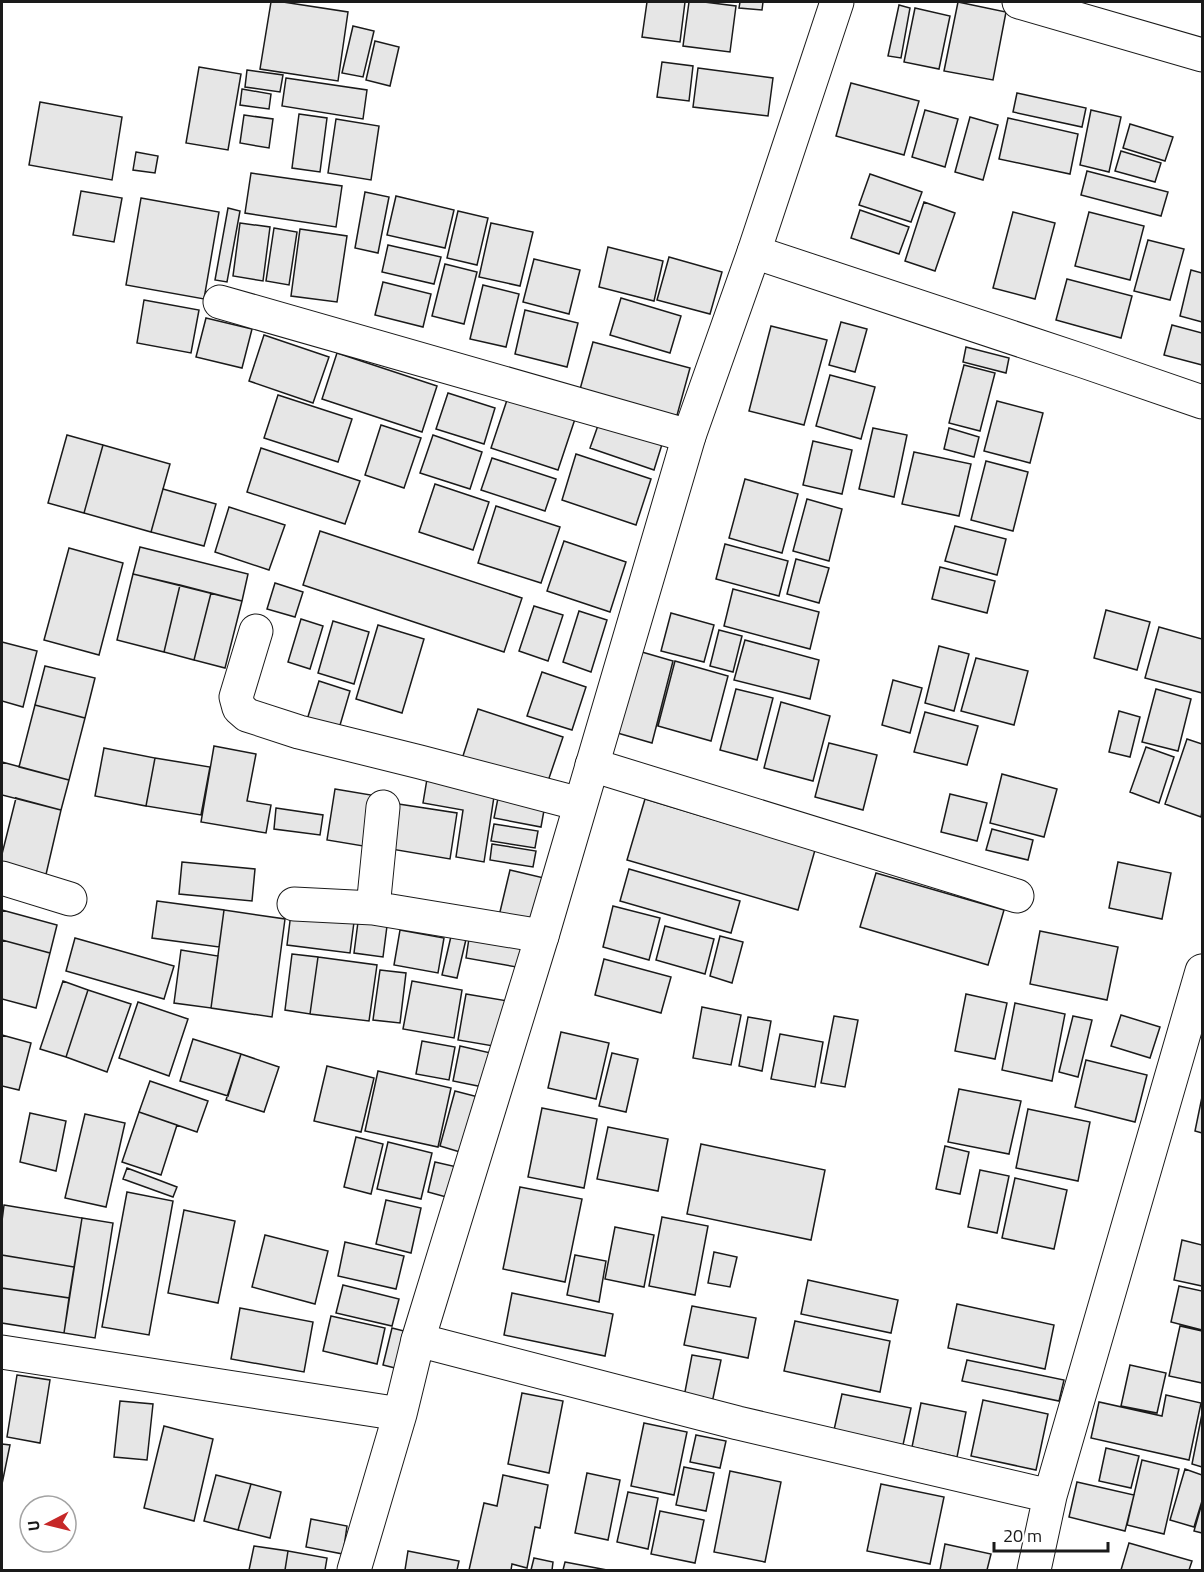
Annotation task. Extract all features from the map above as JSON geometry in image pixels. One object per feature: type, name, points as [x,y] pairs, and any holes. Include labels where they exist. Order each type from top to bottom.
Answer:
[{"type":"street","points":[[354,1570],[400,1414],[418,1340],[542,936],[689,436],[754,252],[837,2]]},
{"type":"street","points":[[1019,2],[1203,55]]},
{"type":"street","points":[[754,252],[1203,402]]},
{"type":"street","points":[[220,302],[689,436]]},
{"type":"street","points":[[256,631],[236,697],[239,708],[247,715],[299,732],[580,804]]},
{"type":"street","points":[[592,765],[1017,896]]},
{"type":"street","points":[[373,908],[383,807]]},
{"type":"street","points":[[2,878],[70,899]]},
{"type":"street","points":[[294,904],[373,908],[542,936]]},
{"type":"street","points":[[1034,1570],[1050,1496],[1203,971]]},
{"type":"street","points":[[418,1340],[738,1423],[1050,1496]]},
{"type":"street","points":[[2,1352],[400,1414]]},
{"type":"building","points":[[271,2],[348,12],[338,81],[260,69]]},
{"type":"building","points":[[647,2],[685,2],[680,42],[642,37]]},
{"type":"building","points":[[689,2],[736,6],[730,52],[683,46]]},
{"type":"building","points":[[740,2],[763,2],[762,10],[739,8]]},
{"type":"building","points":[[958,2],[1006,12],[993,80],[944,71]]},
{"type":"building","points":[[899,5],[910,8],[901,58],[888,56]]},
{"type":"building","points":[[915,8],[950,16],[939,69],[904,62]]},
{"type":"building","points":[[353,26],[374,31],[363,77],[342,73]]},
{"type":"building","points":[[375,41],[399,47],[390,86],[366,80]]},
{"type":"building","points":[[662,62],[693,66],[689,101],[657,97]]},
{"type":"building","points":[[199,67],[241,74],[228,150],[186,143]]},
{"type":"building","points":[[698,68],[773,78],[768,116],[693,107]]},
{"type":"building","points":[[247,70],[283,75],[280,92],[245,87]]},
{"type":"building","points":[[286,78],[367,90],[363,119],[282,106]]},
{"type":"building","points":[[851,83],[919,101],[904,155],[836,136]]},
{"type":"building","points":[[242,89],[271,94],[269,109],[240,105]]},
{"type":"building","points":[[1017,93],[1086,108],[1082,127],[1013,112]]},
{"type":"building","points":[[40,102],[122,117],[112,180],[29,165]]},
{"type":"building","points":[[925,110],[958,119],[945,167],[912,157]]},
{"type":"building","points":[[1091,110],[1121,117],[1109,172],[1080,165]]},
{"type":"building","points":[[299,114],[327,118],[320,172],[292,168]]},
{"type":"building","points":[[244,115],[273,119],[269,148],[240,143]]},
{"type":"building","points":[[970,117],[998,125],[983,180],[955,172]]},
{"type":"building","points":[[1008,118],[1078,134],[1070,174],[999,159]]},
{"type":"building","points":[[336,119],[379,126],[371,180],[328,173]]},
{"type":"building","points":[[1130,124],[1173,137],[1165,161],[1123,148]]},
{"type":"building","points":[[1121,151],[1161,163],[1155,182],[1115,171]]},
{"type":"building","points":[[136,152],[158,156],[155,173],[133,170]]},
{"type":"building","points":[[1087,171],[1168,192],[1161,216],[1081,195]]},
{"type":"building","points":[[251,173],[342,186],[336,227],[245,213]]},
{"type":"building","points":[[870,174],[922,192],[911,222],[859,205]]},
{"type":"building","points":[[81,191],[122,198],[114,242],[73,235]]},
{"type":"building","points":[[365,192],[389,197],[378,253],[355,248]]},
{"type":"building","points":[[396,196],[454,210],[445,248],[387,235]]},
{"type":"building","points":[[141,198],[219,212],[204,299],[126,285]]},
{"type":"building","points":[[924,202],[955,213],[935,271],[905,261]]},
{"type":"building","points":[[228,208],[240,211],[227,282],[215,280]]},
{"type":"building","points":[[860,210],[909,227],[899,254],[851,238]]},
{"type":"building","points":[[458,211],[488,218],[477,265],[447,258]]},
{"type":"building","points":[[1013,212],[1055,223],[1035,299],[993,288]]},
{"type":"building","points":[[1089,212],[1144,226],[1130,280],[1075,266]]},
{"type":"building","points":[[240,223],[270,227],[263,281],[233,276]]},
{"type":"building","points":[[491,223],[533,232],[520,286],[479,277]]},
{"type":"building","points":[[274,228],[297,232],[289,285],[266,281]]},
{"type":"building","points":[[300,229],[347,236],[337,302],[291,296]]},
{"type":"building","points":[[1148,240],[1184,249],[1170,300],[1134,291]]},
{"type":"building","points":[[388,245],[441,257],[434,284],[382,272]]},
{"type":"building","points":[[608,247],[663,261],[654,301],[599,287]]},
{"type":"building","points":[[669,257],[722,272],[710,314],[657,300]]},
{"type":"building","points":[[534,259],[580,270],[569,314],[523,302]]},
{"type":"building","points":[[445,264],[477,272],[464,324],[432,316]]},
{"type":"building","points":[[1191,270],[1202,273],[1202,322],[1180,316]]},
{"type":"building","points":[[1067,279],[1132,296],[1121,338],[1056,320]]},
{"type":"building","points":[[383,282],[431,294],[423,327],[375,315]]},
{"type":"building","points":[[483,285],[519,294],[506,347],[470,339]]},
{"type":"building","points":[[621,298],[681,316],[670,353],[610,335]]},
{"type":"building","points":[[144,300],[199,310],[191,353],[137,343]]},
{"type":"building","points":[[525,310],[578,323],[567,367],[515,354]]},
{"type":"building","points":[[206,318],[252,329],[242,368],[196,357]]},
{"type":"building","points":[[841,322],[867,329],[855,372],[829,365]]},
{"type":"building","points":[[1172,325],[1202,333],[1202,365],[1164,355]]},
{"type":"building","points":[[771,326],[827,340],[804,425],[749,411]]},
{"type":"building","points":[[264,335],[329,357],[313,403],[249,381]]},
{"type":"building","points":[[593,342],[690,368],[676,419],[579,393]]},
{"type":"building","points":[[966,347],[1009,358],[1006,373],[963,362]]},
{"type":"building","points":[[337,353],[437,386],[422,432],[322,399]]},
{"type":"building","points":[[964,365],[995,373],[980,431],[949,423]]},
{"type":"building","points":[[830,375],[875,387],[861,439],[816,426]]},
{"type":"building","points":[[448,393],[495,408],[484,444],[436,429]]},
{"type":"building","points":[[278,395],[352,419],[338,462],[264,438]]},
{"type":"building","points":[[508,397],[575,419],[558,470],[491,448]]},
{"type":"building","points":[[997,401],[1043,413],[1030,463],[984,451]]},
{"type":"building","points":[[601,417],[664,438],[654,470],[590,448]]},
{"type":"building","points":[[381,425],[421,438],[404,488],[365,475]]},
{"type":"building","points":[[873,428],[907,435],[894,497],[859,489]]},
{"type":"building","points":[[949,428],[979,437],[974,457],[944,449]]},
{"type":"building","points":[[67,435],[103,445],[84,513],[48,503]]},
{"type":"building","points":[[433,435],[482,452],[470,489],[420,473]]},
{"type":"building","points":[[813,441],[852,450],[842,494],[803,485]]},
{"type":"building","points":[[103,445],[170,464],[151,532],[84,513]]},
{"type":"building","points":[[261,448],[360,481],[345,524],[247,492]]},
{"type":"building","points":[[914,452],[971,464],[959,516],[902,504]]},
{"type":"building","points":[[576,454],[651,479],[636,525],[562,500]]},
{"type":"building","points":[[492,458],[556,479],[545,511],[481,490]]},
{"type":"building","points":[[986,461],[1028,472],[1013,531],[971,520]]},
{"type":"building","points":[[745,479],[798,494],[782,553],[729,538]]},
{"type":"building","points":[[435,484],[489,502],[473,550],[419,532]]},
{"type":"building","points":[[163,489],[216,504],[204,546],[151,532]]},
{"type":"building","points":[[807,499],[842,509],[829,561],[793,551]]},
{"type":"building","points":[[496,506],[560,527],[541,583],[478,563]]},
{"type":"building","points":[[229,507],[285,525],[269,570],[215,552]]},
{"type":"building","points":[[955,526],[1006,539],[997,575],[945,561]]},
{"type":"building","points":[[320,531],[522,598],[504,652],[303,585]]},
{"type":"building","points":[[564,541],[626,562],[610,612],[547,591]]},
{"type":"building","points":[[725,544],[788,561],[779,596],[716,579]]},
{"type":"building","points":[[140,547],[248,574],[242,601],[133,574]]},
{"type":"building","points":[[69,548],[123,563],[99,655],[44,640]]},
{"type":"building","points":[[796,559],[829,568],[819,603],[787,594]]},
{"type":"building","points":[[940,567],[995,581],[987,613],[932,599]]},
{"type":"building","points":[[133,574],[180,585],[164,652],[117,640]]},
{"type":"building","points":[[275,583],[303,592],[295,617],[267,609]]},
{"type":"building","points":[[180,585],[211,593],[194,660],[164,652]]},
{"type":"building","points":[[733,589],[819,612],[810,649],[724,626]]},
{"type":"building","points":[[211,593],[242,601],[225,668],[194,660]]},
{"type":"building","points":[[534,606],[563,615],[548,661],[519,651]]},
{"type":"building","points":[[1106,610],[1150,622],[1137,670],[1094,658]]},
{"type":"building","points":[[579,611],[607,620],[591,672],[563,662]]},
{"type":"building","points":[[671,613],[714,625],[704,662],[661,651]]},
{"type":"building","points":[[301,619],[323,626],[310,669],[288,662]]},
{"type":"building","points":[[333,621],[369,632],[354,684],[318,673]]},
{"type":"building","points":[[378,625],[424,639],[402,713],[356,699]]},
{"type":"building","points":[[1159,627],[1202,639],[1202,693],[1145,678]]},
{"type":"building","points":[[719,630],[742,636],[733,672],[710,666]]},
{"type":"building","points":[[745,640],[819,660],[810,699],[734,680]]},
{"type":"building","points":[[2,642],[37,651],[23,707],[2,701]]},
{"type":"building","points":[[939,646],[969,654],[954,711],[925,703]]},
{"type":"building","points":[[635,650],[673,661],[652,743],[614,732]]},
{"type":"building","points":[[976,658],[1028,671],[1014,725],[961,711]]},
{"type":"building","points":[[675,661],[728,676],[711,741],[658,726]]},
{"type":"building","points":[[45,666],[95,678],[85,718],[35,705]]},
{"type":"building","points":[[542,672],[586,687],[572,730],[527,716]]},
{"type":"building","points":[[893,680],[922,688],[910,733],[882,725]]},
{"type":"building","points":[[319,681],[350,691],[338,732],[306,723]]},
{"type":"building","points":[[736,689],[773,698],[757,760],[720,750]]},
{"type":"building","points":[[1156,689],[1191,699],[1178,751],[1142,742]]},
{"type":"building","points":[[781,702],[830,716],[813,781],[764,768]]},
{"type":"building","points":[[35,705],[85,718],[69,780],[19,767]]},
{"type":"building","points":[[478,709],[563,737],[546,787],[462,759]]},
{"type":"building","points":[[1119,711],[1140,717],[1130,757],[1109,752]]},
{"type":"building","points":[[925,712],[978,726],[967,765],[914,752]]},
{"type":"building","points":[[1187,739],[1202,744],[1201,817],[1165,804]]},
{"type":"building","points":[[829,743],[877,755],[863,810],[815,797]]},
{"type":"building","points":[[214,746],[256,754],[247,801],[271,805],[266,833],[201,822]]},
{"type":"building","points":[[1146,747],[1174,757],[1159,803],[1130,792]]},
{"type":"building","points":[[104,748],[155,758],[146,806],[95,796]]},
{"type":"building","points":[[155,758],[210,767],[201,815],[146,806]]},
{"type":"building","points":[[2,762],[69,780],[61,810],[2,795]]},
{"type":"building","points":[[1002,774],[1057,789],[1044,837],[990,823]]},
{"type":"building","points":[[427,779],[495,790],[484,862],[456,857],[463,810],[423,803]]},
{"type":"building","points":[[335,789],[377,796],[369,847],[327,840]]},
{"type":"building","points":[[950,794],[987,803],[977,841],[941,832]]},
{"type":"building","points":[[16,798],[61,810],[44,883],[2,872],[2,854]]},
{"type":"building","points":[[498,798],[545,805],[541,827],[494,818]]},
{"type":"building","points":[[645,799],[815,850],[798,910],[627,860]]},
{"type":"building","points":[[392,803],[457,813],[450,859],[385,848]]},
{"type":"building","points":[[276,808],[323,815],[320,835],[274,829]]},
{"type":"building","points":[[494,824],[538,831],[535,848],[491,841]]},
{"type":"building","points":[[992,829],[1033,840],[1028,860],[986,850]]},
{"type":"building","points":[[492,844],[536,851],[533,867],[490,860]]},
{"type":"building","points":[[182,862],[255,869],[252,901],[179,894]]},
{"type":"building","points":[[1118,862],[1171,873],[1162,919],[1109,908]]},
{"type":"building","points":[[629,869],[740,901],[731,933],[620,901]]},
{"type":"building","points":[[510,870],[544,878],[533,924],[499,916]]},
{"type":"building","points":[[876,873],[1004,910],[988,965],[860,927]]},
{"type":"building","points":[[157,901],[224,910],[219,947],[152,938]]},
{"type":"building","points":[[613,906],[660,918],[649,960],[603,947]]},
{"type":"building","points":[[2,910],[57,925],[50,953],[2,940]]},
{"type":"building","points":[[224,910],[285,919],[272,1017],[211,1008]]},
{"type":"building","points":[[291,913],[354,922],[350,953],[287,945]]},
{"type":"building","points":[[358,922],[387,926],[383,957],[354,953]]},
{"type":"building","points":[[665,926],[714,939],[705,974],[656,960]]},
{"type":"building","points":[[400,930],[444,938],[438,973],[394,965]]},
{"type":"building","points":[[1040,931],[1118,947],[1107,1000],[1030,984]]},
{"type":"building","points":[[452,932],[467,935],[457,978],[442,975]]},
{"type":"building","points":[[470,932],[526,942],[522,968],[466,958]]},
{"type":"building","points":[[720,936],[743,942],[732,983],[710,976]]},
{"type":"building","points":[[75,938],[174,966],[164,999],[66,971]]},
{"type":"building","points":[[2,940],[50,953],[36,1008],[2,999]]},
{"type":"building","points":[[181,950],[218,956],[211,1008],[174,1003]]},
{"type":"building","points":[[292,954],[318,957],[310,1014],[285,1010]]},
{"type":"building","points":[[318,957],[377,965],[369,1021],[310,1014]]},
{"type":"building","points":[[604,959],[671,977],[661,1013],[595,995]]},
{"type":"building","points":[[380,970],[406,973],[400,1023],[373,1020]]},
{"type":"building","points":[[63,981],[88,990],[66,1057],[40,1049]]},
{"type":"building","points":[[412,981],[462,990],[454,1038],[403,1029]]},
{"type":"building","points":[[88,990],[131,1004],[107,1072],[66,1057]]},
{"type":"building","points":[[466,994],[508,1001],[499,1047],[458,1040]]},
{"type":"building","points":[[966,994],[1007,1003],[995,1059],[955,1051]]},
{"type":"building","points":[[138,1002],[188,1019],[169,1076],[119,1058]]},
{"type":"building","points":[[1015,1003],[1065,1014],[1052,1081],[1002,1070]]},
{"type":"building","points":[[702,1007],[741,1015],[731,1065],[693,1058]]},
{"type":"building","points":[[1121,1015],[1160,1027],[1150,1058],[1111,1046]]},
{"type":"building","points":[[834,1016],[858,1020],[845,1087],[821,1083]]},
{"type":"building","points":[[1073,1016],[1092,1020],[1078,1077],[1059,1072]]},
{"type":"building","points":[[748,1017],[771,1021],[762,1071],[739,1066]]},
{"type":"building","points":[[561,1032],[609,1043],[596,1099],[548,1088]]},
{"type":"building","points":[[780,1034],[823,1042],[815,1087],[771,1079]]},
{"type":"building","points":[[2,1035],[31,1043],[19,1090],[2,1086]]},
{"type":"building","points":[[193,1039],[241,1054],[228,1096],[180,1081]]},
{"type":"building","points":[[422,1041],[455,1047],[449,1080],[416,1074]]},
{"type":"building","points":[[460,1046],[495,1054],[488,1088],[453,1081]]},
{"type":"building","points":[[612,1053],[638,1059],[626,1112],[599,1106]]},
{"type":"building","points":[[241,1054],[279,1067],[264,1112],[226,1100]]},
{"type":"building","points":[[1086,1060],[1147,1075],[1135,1122],[1075,1107]]},
{"type":"building","points":[[327,1066],[374,1078],[361,1132],[314,1121]]},
{"type":"building","points":[[378,1071],[451,1088],[438,1147],[365,1131]]},
{"type":"building","points":[[150,1081],[208,1101],[197,1132],[139,1112]]},
{"type":"building","points":[[959,1089],[1021,1101],[1009,1154],[948,1142]]},
{"type":"building","points":[[455,1091],[486,1099],[470,1155],[440,1146]]},
{"type":"building","points":[[1202,1097],[1202,1133],[1195,1131]]},
{"type":"building","points":[[542,1108],[597,1119],[584,1188],[528,1177]]},
{"type":"building","points":[[1028,1109],[1090,1122],[1078,1181],[1016,1168]]},
{"type":"building","points":[[139,1112],[177,1125],[161,1175],[122,1162]]},
{"type":"building","points":[[30,1113],[66,1121],[56,1171],[20,1162]]},
{"type":"building","points":[[85,1114],[125,1123],[106,1207],[65,1198]]},
{"type":"building","points":[[608,1127],[668,1139],[658,1191],[597,1179]]},
{"type":"building","points":[[356,1137],[383,1144],[371,1194],[344,1187]]},
{"type":"building","points":[[388,1142],[432,1153],[421,1199],[377,1189]]},
{"type":"building","points":[[701,1144],[825,1170],[811,1240],[687,1214]]},
{"type":"building","points":[[945,1146],[969,1152],[960,1194],[936,1189]]},
{"type":"building","points":[[435,1162],[457,1167],[450,1198],[428,1192]]},
{"type":"building","points":[[127,1168],[177,1187],[173,1197],[123,1179]]},
{"type":"building","points":[[980,1170],[1009,1176],[997,1233],[968,1227]]},
{"type":"building","points":[[1015,1178],[1067,1190],[1054,1249],[1002,1238]]},
{"type":"building","points":[[520,1187],[582,1199],[565,1282],[503,1269]]},
{"type":"building","points":[[127,1192],[173,1201],[149,1335],[102,1327]]},
{"type":"building","points":[[386,1200],[421,1208],[411,1253],[376,1244]]},
{"type":"building","points":[[4,1205],[82,1218],[74,1267],[2,1255]]},
{"type":"building","points":[[184,1210],[235,1221],[218,1303],[168,1293]]},
{"type":"building","points":[[662,1217],[708,1226],[695,1295],[649,1286]]},
{"type":"building","points":[[82,1218],[113,1223],[95,1338],[64,1333]]},
{"type":"building","points":[[615,1227],[654,1235],[644,1287],[605,1279]]},
{"type":"building","points":[[265,1235],[328,1251],[315,1304],[252,1287]]},
{"type":"building","points":[[1182,1240],[1202,1245],[1202,1286],[1174,1280]]},
{"type":"building","points":[[345,1242],[404,1256],[396,1289],[338,1276]]},
{"type":"building","points":[[714,1252],[737,1257],[730,1287],[708,1283]]},
{"type":"building","points":[[2,1255],[74,1267],[69,1298],[2,1288]]},
{"type":"building","points":[[575,1255],[606,1261],[599,1302],[567,1295]]},
{"type":"building","points":[[808,1280],[898,1300],[891,1333],[801,1314]]},
{"type":"building","points":[[343,1285],[399,1299],[392,1326],[336,1313]]},
{"type":"building","points":[[1179,1286],[1202,1291],[1202,1330],[1171,1322]]},
{"type":"building","points":[[2,1288],[69,1298],[64,1333],[2,1323]]},
{"type":"building","points":[[512,1293],[613,1314],[605,1356],[504,1335]]},
{"type":"building","points":[[957,1304],[1054,1325],[1045,1369],[948,1348]]},
{"type":"building","points":[[692,1306],[756,1318],[748,1358],[684,1345]]},
{"type":"building","points":[[240,1308],[313,1322],[304,1372],[231,1359]]},
{"type":"building","points":[[331,1316],[385,1328],[377,1364],[323,1351]]},
{"type":"building","points":[[795,1321],[890,1341],[880,1392],[784,1371]]},
{"type":"building","points":[[1180,1326],[1202,1331],[1202,1383],[1169,1376]]},
{"type":"building","points":[[392,1328],[412,1333],[403,1370],[383,1365]]},
{"type":"building","points":[[692,1355],[721,1360],[712,1403],[684,1397]]},
{"type":"building","points":[[967,1360],[1064,1380],[1059,1401],[962,1381]]},
{"type":"building","points":[[1130,1365],[1166,1373],[1157,1413],[1121,1406]]},
{"type":"building","points":[[17,1375],[50,1380],[40,1443],[7,1437]]},
{"type":"building","points":[[522,1393],[563,1401],[549,1473],[508,1464]]},
{"type":"building","points":[[842,1394],[911,1408],[903,1445],[834,1430]]},
{"type":"building","points":[[1166,1395],[1201,1403],[1189,1460],[1091,1438],[1099,1402],[1162,1416]]},
{"type":"building","points":[[983,1400],[1048,1414],[1036,1470],[971,1456]]},
{"type":"building","points":[[120,1401],[153,1404],[147,1460],[114,1457]]},
{"type":"building","points":[[921,1403],[966,1412],[957,1457],[912,1447]]},
{"type":"building","points":[[1202,1414],[1202,1467],[1192,1464]]},
{"type":"building","points":[[644,1423],[687,1432],[674,1495],[631,1486]]},
{"type":"building","points":[[164,1426],[213,1439],[194,1521],[144,1508]]},
{"type":"building","points":[[696,1435],[726,1441],[720,1468],[690,1462]]},
{"type":"building","points":[[2,1444],[10,1445],[2,1484]]},
{"type":"building","points":[[1106,1448],[1139,1456],[1131,1488],[1099,1481]]},
{"type":"building","points":[[1142,1460],[1179,1469],[1164,1534],[1127,1525]]},
{"type":"building","points":[[684,1467],[714,1473],[706,1511],[676,1505]]},
{"type":"building","points":[[1185,1469],[1202,1475],[1202,1501],[1194,1527],[1170,1520]]},
{"type":"building","points":[[730,1471],[781,1482],[765,1562],[714,1552]]},
{"type":"building","points":[[587,1473],[620,1480],[608,1540],[575,1533]]},
{"type":"building","points":[[216,1475],[251,1484],[238,1530],[204,1521]]},
{"type":"building","points":[[503,1475],[548,1485],[540,1528],[535,1527],[527,1568],[512,1564],[511,1570],[469,1570],[484,1503],[497,1506]]},
{"type":"building","points":[[1077,1482],[1134,1495],[1125,1531],[1069,1517]]},
{"type":"building","points":[[251,1484],[281,1492],[270,1538],[238,1530]]},
{"type":"building","points":[[881,1484],[944,1497],[930,1564],[867,1551]]},
{"type":"building","points":[[628,1492],[658,1498],[648,1549],[617,1542]]},
{"type":"building","points":[[1202,1503],[1202,1533],[1194,1531]]},
{"type":"building","points":[[660,1511],[704,1520],[695,1563],[651,1554]]},
{"type":"building","points":[[311,1519],[347,1526],[343,1554],[306,1547]]},
{"type":"building","points":[[1129,1543],[1192,1561],[1189,1570],[1121,1570]]},
{"type":"building","points":[[945,1544],[991,1554],[987,1570],[940,1570]]},
{"type":"building","points":[[254,1546],[288,1551],[285,1570],[249,1570]]},
{"type":"building","points":[[288,1551],[327,1558],[325,1570],[285,1570]]},
{"type":"building","points":[[408,1551],[459,1561],[457,1570],[405,1570]]},
{"type":"building","points":[[534,1558],[553,1562],[552,1570],[531,1570]]},
{"type":"building","points":[[565,1562],[607,1570],[563,1570]]}]
